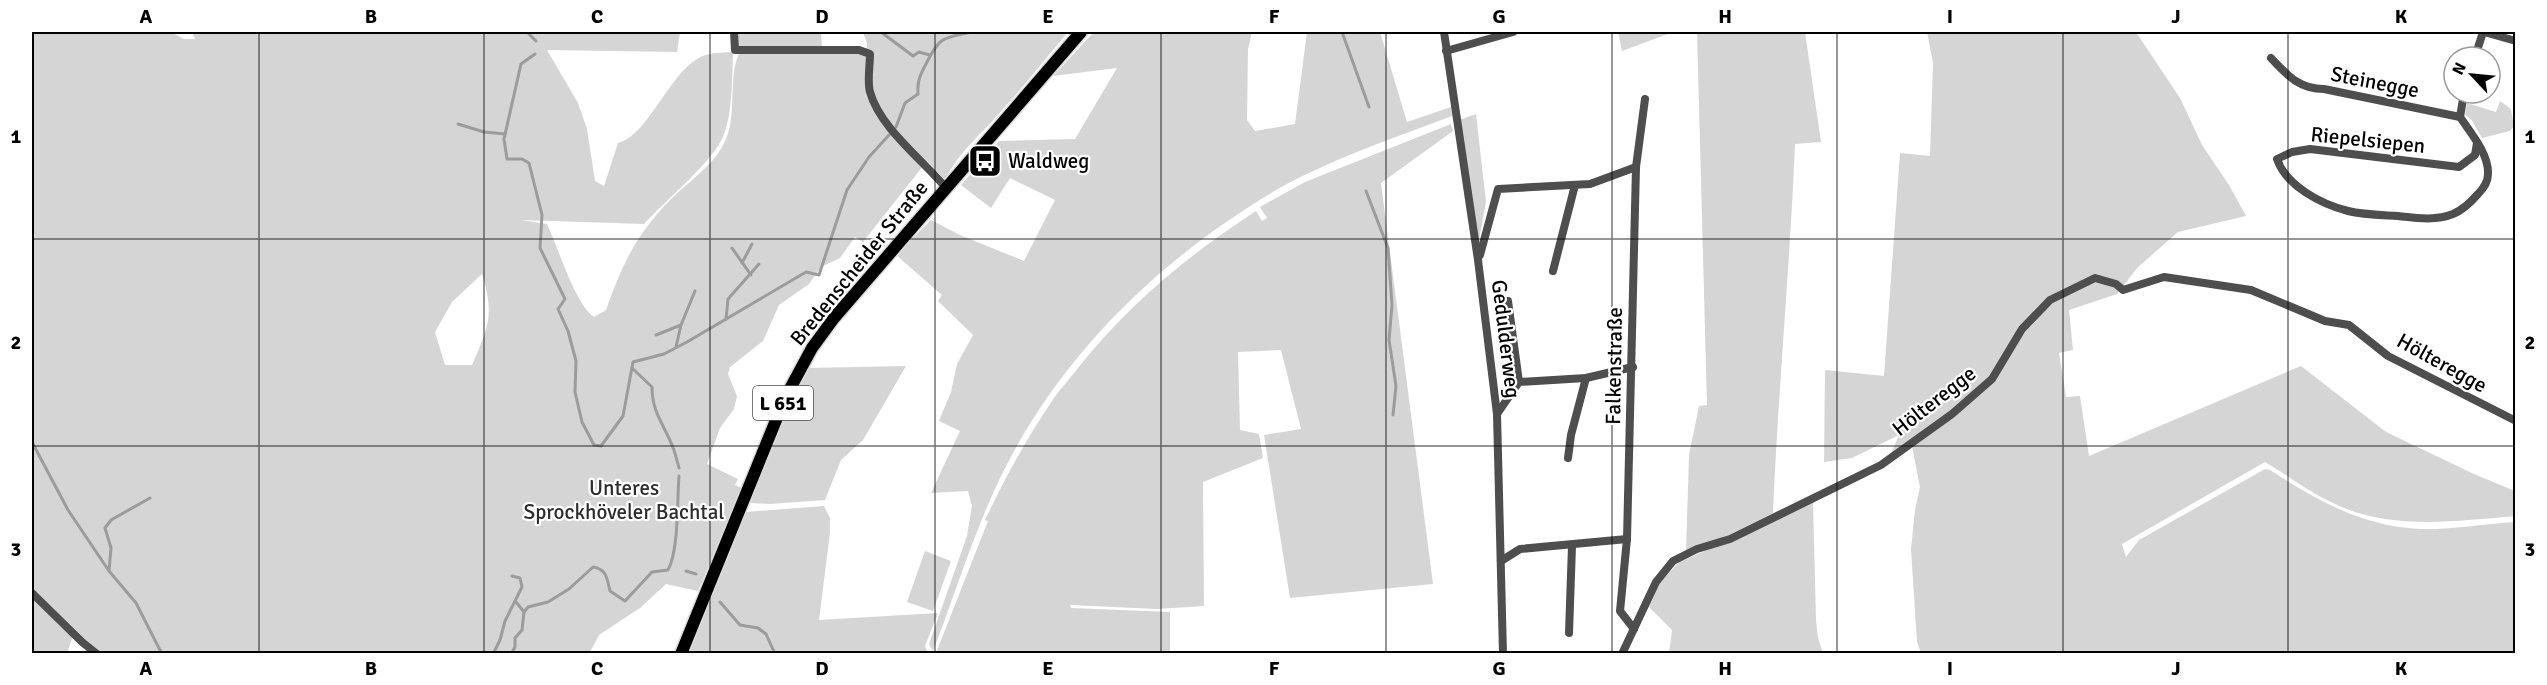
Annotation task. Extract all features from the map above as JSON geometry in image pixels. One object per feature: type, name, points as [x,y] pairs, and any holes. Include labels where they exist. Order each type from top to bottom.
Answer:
[{"type":"main road","name":"Bredenscheider Straße","points":[[681,654],[772,428],[812,348],[834,318],[1081,32]]},
{"type":"street","points":[[734,32],[735,50],[859,50],[870,54],[870,91],[879,111],[899,138],[927,165],[946,188]]},
{"type":"street","name":"Gedulderweg","points":[[1444,32],[1478,260],[1497,414],[1503,654]]},
{"type":"street","points":[[1446,51],[1513,32]]},
{"type":"street","points":[[2484,32],[2516,41]]},
{"type":"street","name":"Steinegge","points":[[2271,58],[2296,82],[2310,89],[2324,89],[2460,117]]},
{"type":"street","name":"Falkenstraße","points":[[1634,629],[1620,611],[1628,539],[1636,167],[1644,99]]},
{"type":"street","points":[[2460,117],[2462,105]]},
{"type":"street","name":"Riepelsiepen","points":[[2460,117],[2476,143],[2486,162],[2488,175],[2483,189],[2469,203],[2454,213],[2436,218],[2349,212],[2323,203],[2301,189],[2281,171],[2277,159],[2292,152],[2310,149],[2459,167],[2475,155],[2476,143]]},
{"type":"street","points":[[1478,260],[1498,189],[1590,184],[1636,167]]},
{"type":"street","points":[[1553,271],[1575,185]]},
{"type":"street","name":"Hölteregge","points":[[1622,654],[1656,582],[1673,561],[1697,549],[1730,538],[1881,465],[1952,414],[1992,379],[2022,329],[2050,300],[2095,278],[2116,285],[2123,290],[2164,277],[2251,290],[2325,321],[2349,325],[2388,356],[2516,421]]},
{"type":"street","points":[[1497,414],[1519,382],[1508,301]]},
{"type":"street","points":[[1519,382],[1586,378],[1633,367]]},
{"type":"street","points":[[1568,458],[1571,435],[1586,378]]},
{"type":"street","points":[[1501,561],[1520,549],[1572,546],[1628,539]]},
{"type":"street","points":[[1569,633],[1572,546]]},
{"type":"street","points":[[32,593],[97,654]]},
{"type":"green space","name":"Unteres Sprockhöveler Bachtal","points":[[32,32],[171,32],[184,39],[195,39],[192,32],[680,32],[677,52],[547,50],[578,103],[587,129],[595,181],[604,186],[618,143],[629,138],[639,129],[687,67],[705,55],[733,52],[730,108],[722,139],[697,171],[644,224],[521,220],[547,224],[580,300],[594,317],[606,310],[631,251],[648,226],[670,200],[709,164],[722,148],[731,118],[734,74],[739,53],[867,48],[863,32],[1068,32],[1020,90],[964,151],[945,180],[927,161],[863,242],[855,237],[840,258],[821,267],[809,284],[779,305],[763,341],[730,367],[728,374],[737,396],[734,409],[720,428],[707,464],[738,479],[735,485],[742,488],[698,591],[666,584],[640,608],[599,635],[589,654],[101,653],[89,646],[32,591]],"holes":[[[482,274],[486,288],[488,321],[472,365],[445,365],[435,332],[452,302]]]},
{"type":"green space","points":[[735,32],[821,32],[822,48],[736,47]]},
{"type":"green space","points":[[1094,32],[1252,32],[1248,49],[1247,120],[1255,131],[1295,124],[1307,32],[1380,32],[1407,122],[1451,107],[1452,116],[1344,157],[1273,192],[1202,239],[1167,267],[1103,328],[1047,397],[1002,474],[974,539],[933,651],[929,644],[967,536],[972,506],[968,491],[931,493],[960,431],[939,421],[951,392],[957,364],[973,335],[938,301],[942,295],[896,255],[931,220],[960,235],[1024,261],[1055,200],[1010,178],[991,208],[961,185],[999,141],[1075,139],[1117,68],[1053,76]]},
{"type":"green space","points":[[1618,32],[1673,32],[1622,51]]},
{"type":"green space","points":[[1697,32],[1805,32],[1821,142],[1795,144],[1773,513],[1729,535],[1686,551],[1689,455],[1699,406],[1707,405]]},
{"type":"green space","points":[[1927,32],[2136,32],[2180,98],[2202,145],[2229,185],[2246,216],[2178,232],[2137,268],[2117,294],[2069,310],[2073,350],[2059,353],[2066,397],[2080,396],[2089,456],[2301,366],[2386,432],[2515,491],[2516,516],[2423,522],[2400,521],[2377,518],[2333,503],[2265,462],[2122,544],[2126,557],[2139,540],[2265,469],[2340,510],[2378,523],[2431,529],[2515,522],[2515,653],[1921,653],[1917,642],[1911,549],[1920,487],[1912,446],[1891,454],[1899,435],[1852,458],[1824,462],[1825,370],[1884,376],[1900,153],[1930,156],[1933,63]]},
{"type":"green space","points":[[2502,102],[2511,109],[2514,126],[2510,131],[2482,138],[2471,119],[2465,115],[2467,105],[2496,112]]},
{"type":"green space","points":[[1476,114],[1486,202],[1478,245],[1459,120]]},
{"type":"green space","points":[[1451,124],[1453,131],[1381,183],[1433,584],[1290,598],[1264,435],[1301,429],[1281,350],[1238,352],[1240,430],[1259,434],[1263,458],[1203,482],[1204,606],[1157,609],[1070,605],[1071,608],[1170,612],[1170,653],[936,653],[988,521],[985,520],[1015,461],[1056,395],[1118,322],[1183,263],[1230,228],[1256,211],[1262,221],[1267,218],[1260,207],[1305,182]]},
{"type":"green space","points":[[906,366],[863,440],[841,460],[825,500],[770,504],[749,503],[771,447],[807,368]]},
{"type":"green space","points":[[1813,502],[1816,620],[1823,653],[1669,653],[1672,630],[1649,607],[1660,583],[1678,563]]},
{"type":"green space","points":[[824,506],[830,518],[830,533],[819,620],[938,613],[925,646],[928,653],[689,653],[745,512]]},
{"type":"green space","points":[[925,551],[951,561],[933,611],[907,602]]},
{"type":"green space","points":[[32,596],[73,636],[67,653],[32,653]]},
{"type":"waterway","points":[[527,32],[536,41]]},
{"type":"waterway","points":[[881,32],[913,56],[919,52],[930,55]]},
{"type":"waterway","points":[[896,127],[905,103],[918,94],[920,77],[936,47],[948,37],[971,32]]},
{"type":"waterway","points":[[1342,32],[1369,107]]},
{"type":"waterway","points":[[535,54],[521,64],[504,139],[507,159],[522,159],[529,163],[542,215],[540,248],[565,299],[558,309],[568,331],[576,361],[575,392],[582,422],[594,445],[601,446],[623,416],[633,362],[664,354],[806,272],[819,275],[847,190],[869,157],[889,135]]},
{"type":"waterway","points":[[458,124],[484,132],[505,134]]},
{"type":"waterway","points":[[1366,191],[1388,248],[1392,305],[1389,340],[1396,386],[1393,415]]},
{"type":"waterway","points":[[742,263],[752,244]]},
{"type":"waterway","points":[[732,248],[751,275]]},
{"type":"waterway","points":[[726,319],[728,299],[759,264]]},
{"type":"waterway","points":[[676,347],[681,325],[695,291]]},
{"type":"waterway","points":[[656,335],[681,325]]},
{"type":"waterway","points":[[632,368],[652,387],[656,411],[673,448],[679,468]]},
{"type":"waterway","points":[[32,442],[68,510],[109,571]]},
{"type":"waterway","points":[[511,654],[515,647],[515,638],[522,630],[524,612],[528,607],[548,602],[569,589],[593,567],[604,572],[610,591],[625,601],[652,572],[668,570],[676,538],[679,476]]},
{"type":"waterway","points":[[150,498],[111,520],[105,528],[111,548],[109,571],[136,603],[162,654]]},
{"type":"waterway","points":[[686,571],[696,574]]},
{"type":"waterway","points":[[493,654],[505,621],[522,587],[520,578],[512,576]]},
{"type":"waterway","points":[[516,602],[524,612]]},
{"type":"waterway","points":[[720,602],[740,625],[758,628],[766,634],[775,654]]},
{"type":"place","name":"Waldweg","points":[[985,161]]}]
